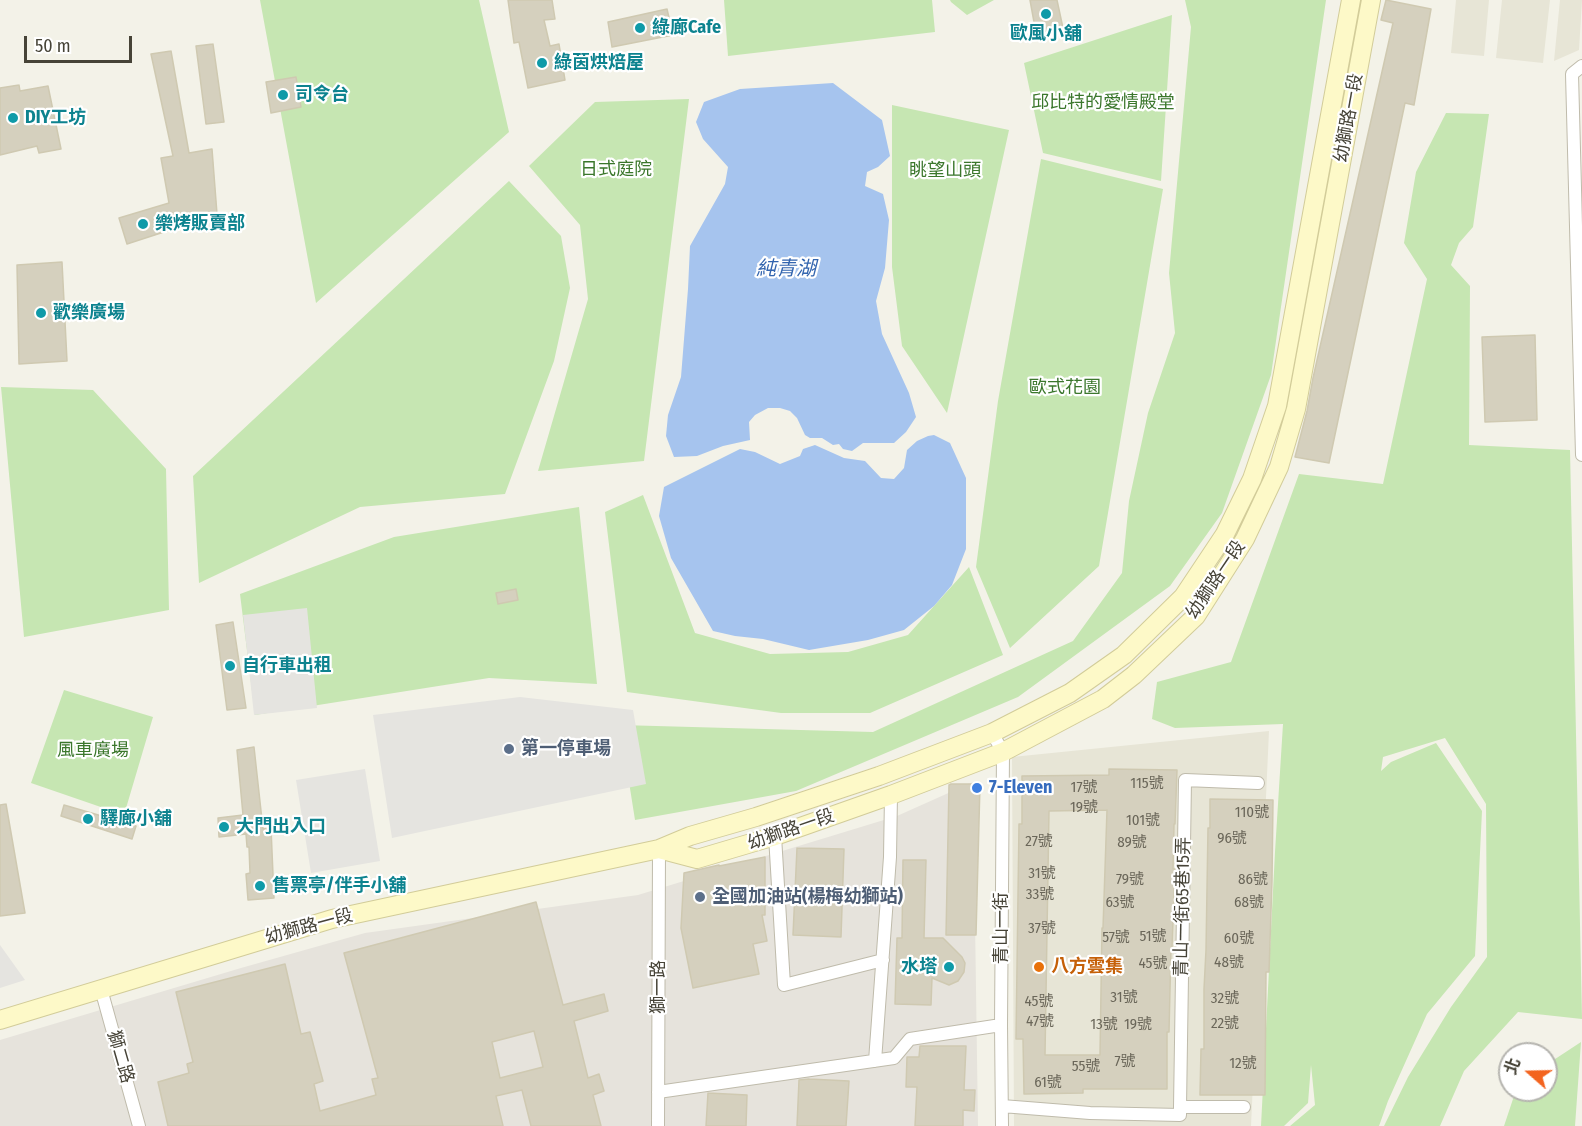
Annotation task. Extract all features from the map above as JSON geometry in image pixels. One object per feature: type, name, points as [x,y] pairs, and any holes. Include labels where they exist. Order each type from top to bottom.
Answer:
[{"type":"street","name":"幼獅路一段","points":[[0,1020],[332,919],[659,849],[690,836],[756,817],[879,776],[992,733],[1070,693],[1124,655],[1183,597],[1225,534],[1252,479],[1277,406],[1351,0]]},
{"type":"street","name":"幼獅路一段","points":[[659,849],[697,859],[776,836],[1003,752],[1103,699],[1134,675],[1196,616],[1245,539],[1279,467],[1296,408],[1371,0]]},
{"type":"street","points":[[1582,66],[1572,74],[1582,455]]},
{"type":"street","points":[[992,733],[1003,752]]},
{"type":"street","name":"青山一街","points":[[1002,1126],[1003,752]]},
{"type":"street","name":"青山一街65巷15弄","points":[[1180,1116],[1185,780],[1258,783]]},
{"type":"street","points":[[875,1061],[890,857],[891,795]]},
{"type":"street","points":[[776,836],[784,985],[883,960]]},
{"type":"street","name":"獅一路","points":[[658,1126],[659,849]]},
{"type":"street","name":"獅二路","points":[[101,989],[139,1126]]},
{"type":"street","points":[[658,1092],[894,1058],[910,1039],[1001,1025]]},
{"type":"street","points":[[1002,1106],[1090,1113],[1180,1116],[1244,1107]]},
{"type":"street","points":[[1090,1113],[1090,1126]]},
{"type":"shaded area","points":[[1456,0],[1489,0],[1484,56],[1451,53]]},
{"type":"shaded area","points":[[1502,0],[1550,0],[1543,63],[1496,58]]},
{"type":"shaded area","points":[[1560,0],[1582,0],[1579,50],[1554,61]]},
{"type":"shaded area","points":[[307,608],[317,708],[254,715],[243,615]]},
{"type":"shaded area","name":"第一停車場","points":[[520,697],[633,710],[646,784],[392,838],[373,715]]},
{"type":"shaded area","points":[[1269,731],[1251,1126],[1014,1126],[1012,757]]},
{"type":"shaded area","points":[[365,769],[380,861],[311,873],[296,780]]},
{"type":"shaded area","points":[[973,782],[978,1126],[0,1126],[0,1040],[365,933],[638,895],[897,816]]},
{"type":"shaded area","points":[[0,945],[25,980],[0,988]]},
{"type":"green space","points":[[260,0],[479,0],[509,132],[316,303]]},
{"type":"green space","points":[[724,0],[932,0],[935,32],[728,56]]},
{"type":"green space","points":[[950,0],[994,0],[967,15]]},
{"type":"green space","points":[[1185,0],[1326,0],[1271,375],[1222,513],[1170,586],[1018,697],[796,791],[635,820],[620,725],[873,732],[1073,641],[1122,573],[1129,501],[1148,413],[1175,333],[1169,273],[1191,27]]},
{"type":"green space","name":"邱比特的愛情殿堂","points":[[1172,15],[1161,181],[1043,153],[1024,63]]},
{"type":"green space","name":"日式庭院","points":[[689,99],[644,461],[538,471],[588,299],[580,225],[529,166],[595,102]]},
{"type":"green space","name":"眺望山頭","points":[[892,105],[1009,130],[947,413],[902,346],[892,267]]},
{"type":"green space","points":[[1446,113],[1489,114],[1473,227],[1459,243],[1451,265],[1470,286],[1469,445],[1570,450],[1582,1019],[1518,1012],[1464,1071],[1440,1126],[1384,1126],[1408,1077],[1451,1007],[1487,957],[1486,804],[1445,738],[1383,757],[1381,771],[1391,762],[1436,743],[1482,811],[1475,956],[1427,1014],[1379,1126],[1290,1126],[1315,1105],[1311,1065],[1308,1103],[1284,1126],[1261,1126],[1283,724],[1175,728],[1152,719],[1157,682],[1231,662],[1299,474],[1383,484],[1427,279],[1404,243],[1416,172]]},
{"type":"green space","name":"歐式花園","points":[[1041,159],[1163,189],[1099,566],[1010,648],[976,567],[998,401]]},
{"type":"green space","points":[[509,181],[561,236],[570,288],[554,361],[505,494],[360,507],[199,583],[193,476]]},
{"type":"green space","points":[[1,387],[93,390],[166,469],[169,610],[24,637]]},
{"type":"green space","points":[[643,495],[695,633],[770,654],[848,652],[908,635],[969,567],[1003,655],[870,713],[781,713],[627,692],[605,512]]},
{"type":"green space","points":[[579,507],[597,684],[489,678],[255,715],[240,594],[394,537]]},
{"type":"green space","name":"風車廣場","points":[[64,690],[153,717],[124,815],[31,783]]},
{"type":"green space","points":[[1581,1042],[1575,1126],[1504,1126],[1512,1102],[1558,1102],[1558,1057]]},
{"type":"water","name":"純青湖","points":[[833,83],[882,120],[890,156],[878,167],[867,172],[865,186],[883,194],[889,220],[885,268],[876,301],[882,334],[909,393],[916,417],[906,432],[894,443],[863,443],[852,451],[843,449],[839,444],[833,445],[822,438],[810,438],[805,435],[797,418],[790,411],[768,408],[755,415],[749,422],[750,440],[723,446],[697,456],[674,457],[666,436],[668,415],[681,377],[690,246],[725,184],[728,167],[703,139],[696,122],[704,102],[740,89]]},
{"type":"water","points":[[934,435],[950,443],[966,478],[966,549],[952,585],[934,606],[904,630],[868,640],[809,650],[763,639],[713,631],[671,558],[659,516],[664,487],[740,449],[755,452],[780,464],[800,456],[803,449],[815,445],[844,458],[865,461],[881,478],[894,479],[904,468],[907,450],[917,441]]},
{"type":"building","name":"綠茵烘焙屋","points":[[508,0],[552,0],[555,19],[544,20],[550,46],[559,44],[565,80],[528,88],[519,42],[514,43]]},
{"type":"building","name":"歐風小舖","points":[[1030,0],[1057,0],[1063,28],[1036,33]]},
{"type":"building","points":[[1386,0],[1431,9],[1414,105],[1405,103],[1329,463],[1295,457],[1393,23],[1381,20]]},
{"type":"building","name":"綠廊Cafe","points":[[667,9],[673,35],[612,47],[608,22]]},
{"type":"building","points":[[213,44],[224,122],[206,124],[196,46]]},
{"type":"building","points":[[171,51],[189,153],[212,149],[217,214],[165,224],[167,231],[127,244],[119,218],[169,203],[161,158],[173,156],[151,54]]},
{"type":"building","name":"司令台","points":[[296,77],[301,107],[271,113],[266,82]]},
{"type":"building","points":[[19,85],[20,91],[48,86],[61,149],[39,153],[37,146],[0,155],[0,88]]},
{"type":"building","name":"歡樂廣場","points":[[62,262],[67,361],[19,364],[17,265]]},
{"type":"building","points":[[1535,335],[1537,420],[1485,422],[1482,337]]},
{"type":"building","points":[[516,589],[518,600],[498,604],[496,593]]},
{"type":"building","name":"自行車出租","points":[[233,622],[246,708],[227,710],[216,625]]},
{"type":"building","points":[[254,747],[263,829],[271,828],[274,898],[248,900],[246,874],[250,873],[246,834],[219,837],[218,818],[243,815],[237,750]]},
{"type":"building","points":[[1109,769],[1177,770],[1167,1089],[1083,1089],[1083,1093],[1024,1094],[1023,1039],[1016,1039],[1019,824],[1022,824],[1022,776],[1109,775]],"holes":[[[1107,810],[1100,1055],[1045,1055],[1049,811]]]},
{"type":"building","points":[[980,784],[976,935],[946,935],[949,785]]},
{"type":"building","points":[[1210,799],[1273,800],[1269,972],[1266,972],[1265,1095],[1200,1095],[1201,1049],[1204,1049]]},
{"type":"building","points":[[6,804],[25,913],[0,916],[0,805]]},
{"type":"building","name":"驛廊小舖","points":[[64,805],[136,826],[132,839],[61,816]]},
{"type":"building","points":[[797,848],[844,849],[841,937],[793,935]]},
{"type":"building","points":[[765,857],[765,915],[762,915],[767,941],[753,944],[759,974],[693,988],[681,928],[684,873]]},
{"type":"building","points":[[903,860],[926,860],[924,938],[943,938],[965,963],[964,972],[958,981],[949,985],[932,978],[931,1005],[895,1004],[897,938],[902,938]]},
{"type":"building","points":[[536,902],[563,1005],[604,994],[608,1011],[574,1021],[588,1078],[599,1074],[604,1091],[593,1095],[601,1126],[531,1126],[522,1090],[496,1096],[503,1126],[168,1126],[158,1082],[189,1073],[187,1064],[193,1062],[176,992],[285,964],[301,1034],[310,1032],[323,1081],[314,1084],[320,1111],[376,1095],[372,1079],[378,1078],[344,953]],"holes":[[[534,1031],[543,1067],[500,1078],[492,1042]]]},
{"type":"building","points":[[920,1046],[966,1046],[964,1090],[975,1090],[974,1111],[963,1110],[963,1126],[915,1126],[917,1087],[906,1087],[907,1057],[919,1057]]},
{"type":"building","points":[[799,1080],[849,1081],[846,1126],[797,1126]]},
{"type":"building","points":[[708,1093],[747,1095],[746,1126],[706,1126]]},
{"type":"place","name":"歐風小舖","points":[[1046,14]]},
{"type":"place","name":"綠廊Cafe","points":[[640,28]]},
{"type":"place","name":"綠茵烘焙屋","points":[[542,63]]},
{"type":"place","name":"司令台","points":[[283,95]]},
{"type":"place","name":"DIY工坊","points":[[13,118]]},
{"type":"place","name":"樂烤販賣部","points":[[143,224]]},
{"type":"place","name":"歡樂廣場","points":[[41,313]]},
{"type":"place","name":"自行車出租","points":[[230,666]]},
{"type":"place","name":"第一停車場","points":[[509,749]]},
{"type":"place","name":"7-Eleven","points":[[977,788]]},
{"type":"place","name":"驛廊小舖","points":[[88,819]]},
{"type":"place","name":"大門出入口","points":[[224,827]]},
{"type":"place","name":"售票亭/伴手小舖","points":[[260,886]]},
{"type":"place","name":"全國加油站(楊梅幼獅站)","points":[[700,897]]},
{"type":"place","name":"水塔","points":[[949,967]]},
{"type":"place","name":"八方雲集","points":[[1039,967]]}]
